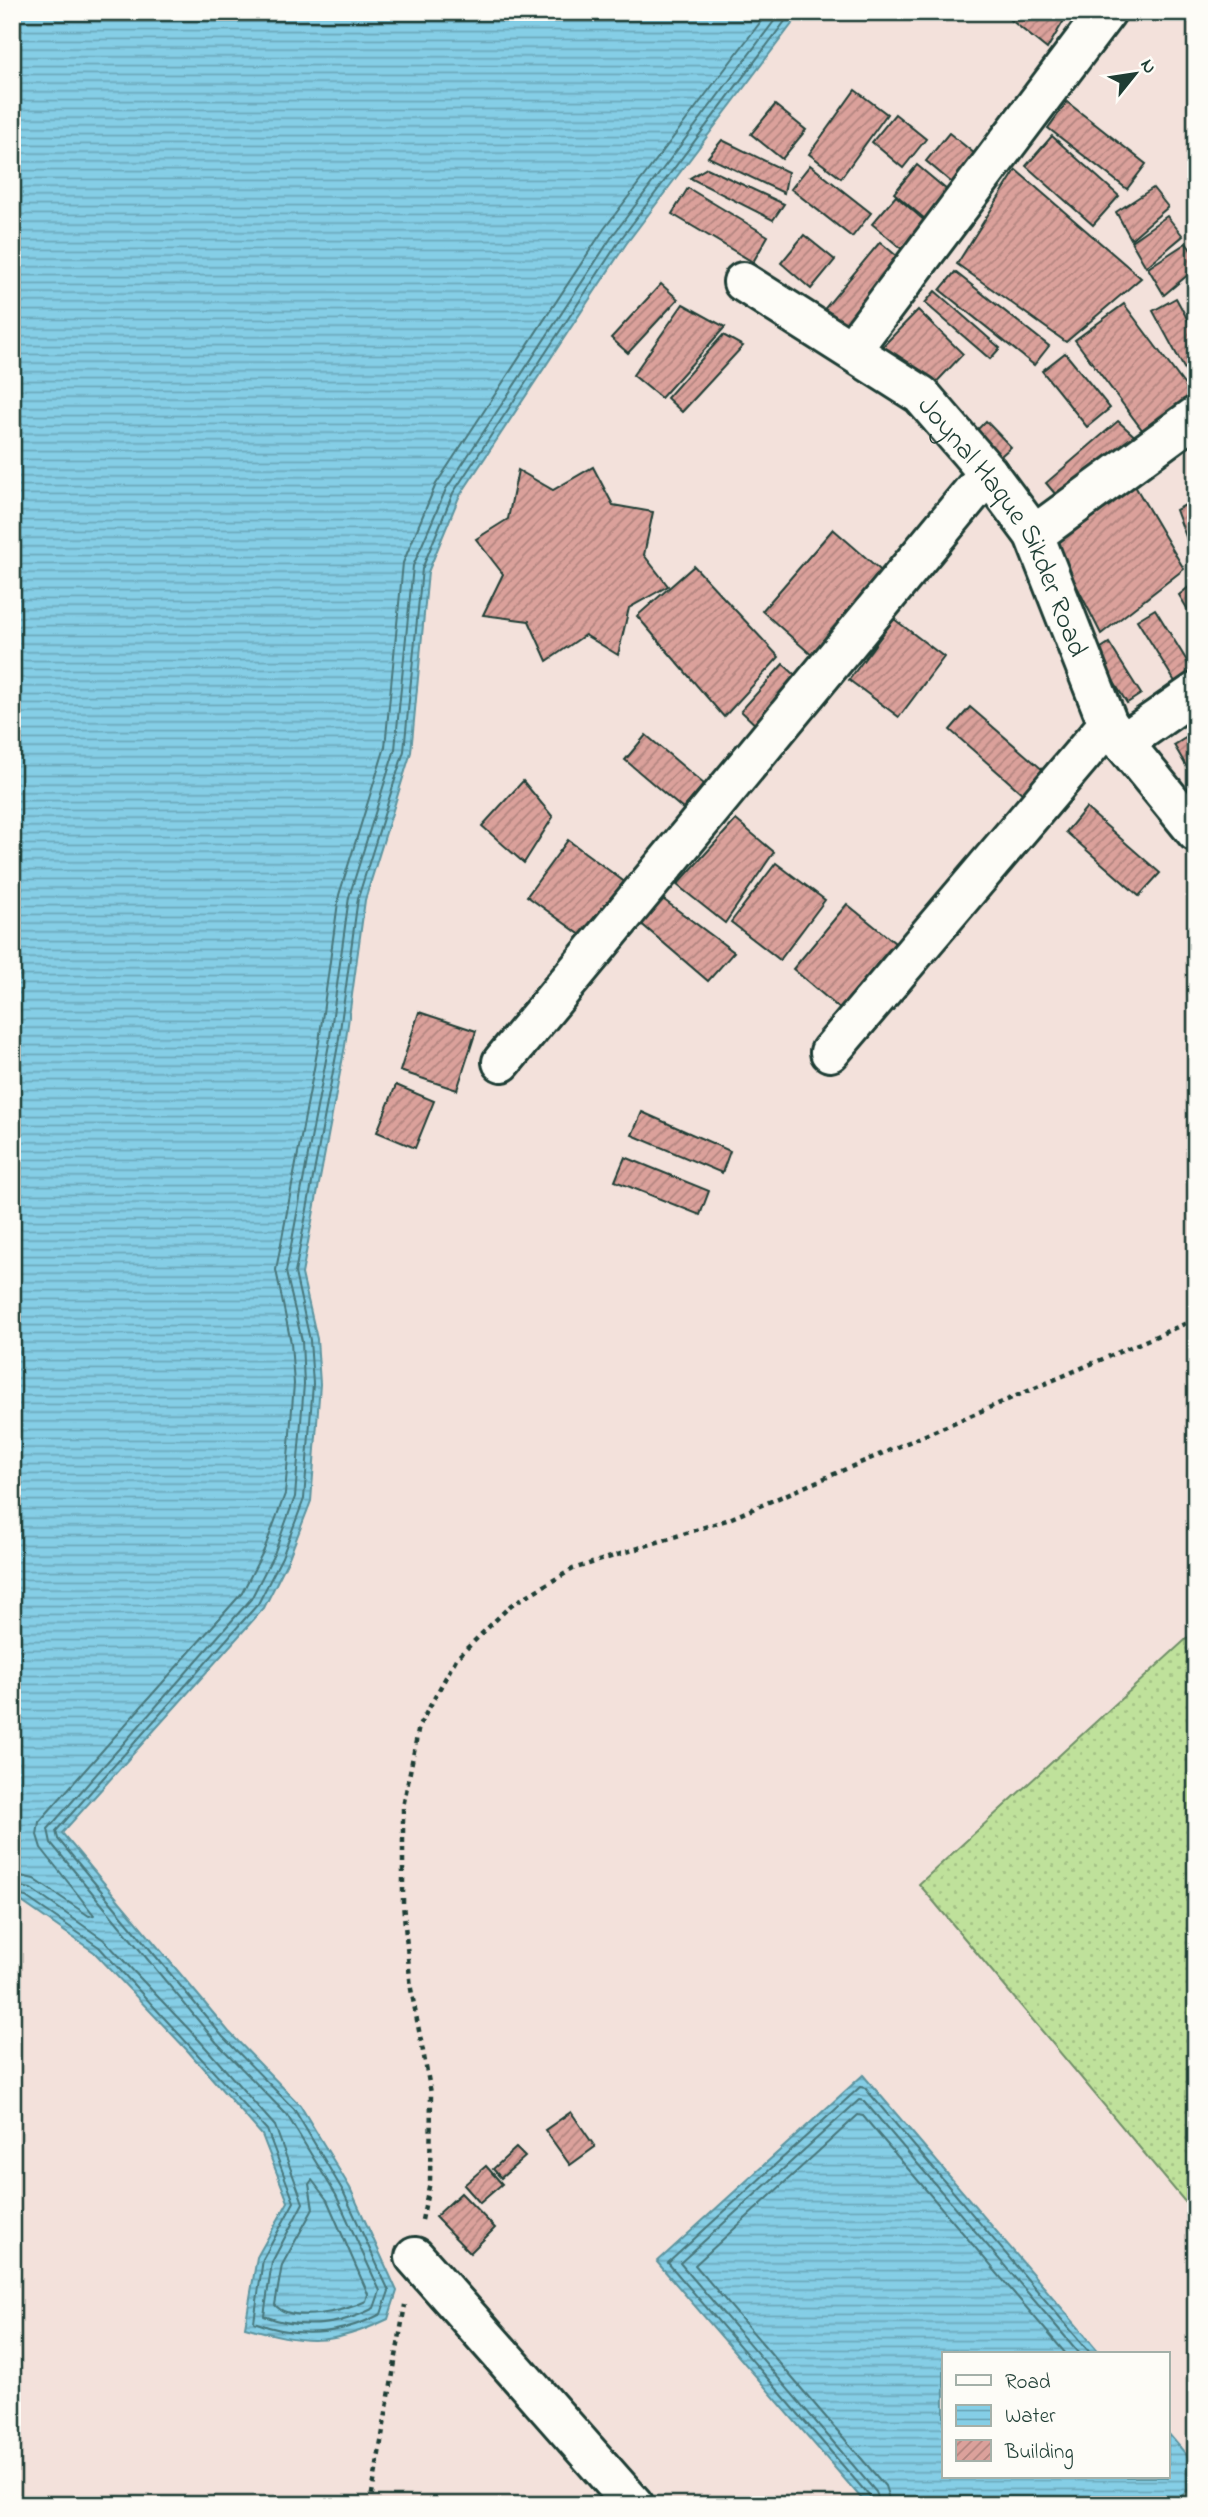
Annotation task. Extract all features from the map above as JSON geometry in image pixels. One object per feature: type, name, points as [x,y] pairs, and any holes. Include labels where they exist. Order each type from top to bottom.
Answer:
[{"type":"street","points":[[852,349],[1106,12]]},
{"type":"street","name":"Joynal Haque Sikder Road","points":[[743,282],[852,349],[921,396],[988,473],[1034,535],[1116,733],[1196,832]]},
{"type":"street","points":[[1034,535],[1196,416]]},
{"type":"street","points":[[502,1062],[988,473]]},
{"type":"street","points":[[830,1052],[1116,733],[1196,692]]},
{"type":"street","points":[[415,2257],[634,2505]]},
{"type":"path","points":[[370,2505],[430,2182],[431,2093],[411,1989],[402,1904],[403,1807],[419,1726],[456,1660],[511,1605],[573,1570],[727,1520],[1196,1319]]},
{"type":"green space","points":[[1196,1630],[1196,2215],[919,1884]]},
{"type":"water","points":[[12,12],[801,12],[626,244],[459,497],[428,572],[411,752],[365,900],[345,1046],[302,1274],[317,1339],[320,1384],[311,1501],[288,1560],[264,1608],[62,1833],[229,2032],[300,2105],[350,2188],[397,2291],[388,2319],[333,2338],[317,2340],[284,2337],[245,2327],[257,2257],[288,2202],[262,2135],[187,2050],[94,1952],[22,1902],[12,1900]]},
{"type":"water","points":[[863,2075],[1099,2352],[942,2352],[942,2478],[1170,2478],[1170,2435],[1196,2466],[1196,2483],[1172,2505],[867,2505],[657,2262]]},
{"type":"building","points":[[1001,12],[1069,12],[1047,49]]},
{"type":"building","points":[[855,90],[887,114],[841,178],[809,154]]},
{"type":"building","points":[[1067,102],[1146,164],[1127,189],[1048,128]]},
{"type":"building","points":[[775,105],[806,130],[782,159],[751,134]]},
{"type":"building","points":[[895,114],[926,139],[903,168],[872,142]]},
{"type":"building","points":[[949,133],[980,158],[957,187],[926,161]]},
{"type":"building","points":[[1052,136],[1119,196],[1093,225],[1026,166]]},
{"type":"building","points":[[722,140],[788,172],[784,193],[708,157]]},
{"type":"building","points":[[810,165],[871,213],[852,237],[791,189]]},
{"type":"building","points":[[917,165],[948,191],[925,219],[894,193]]},
{"type":"building","points":[[707,168],[784,204],[773,220],[690,178]]},
{"type":"building","points":[[1016,170],[1141,278],[1066,342],[957,264]]},
{"type":"building","points":[[688,188],[768,236],[753,262],[672,214]]},
{"type":"building","points":[[1153,188],[1168,207],[1131,239],[1116,212]]},
{"type":"building","points":[[896,196],[926,222],[903,250],[872,224]]},
{"type":"building","points":[[1167,216],[1183,236],[1146,267],[1131,241]]},
{"type":"building","points":[[804,235],[835,260],[811,289],[781,263]]},
{"type":"building","points":[[880,242],[905,263],[846,334],[821,313]]},
{"type":"building","points":[[1186,243],[1196,257],[1196,268],[1164,295],[1148,268]]},
{"type":"building","points":[[955,272],[1049,346],[1034,365],[940,290]]},
{"type":"building","points":[[661,284],[678,299],[628,353],[611,338]]},
{"type":"building","points":[[935,291],[1000,348],[990,359],[925,303]]},
{"type":"building","points":[[1176,298],[1196,335],[1196,379],[1191,381],[1153,311]]},
{"type":"building","points":[[683,304],[725,327],[661,398],[633,375]]},
{"type":"building","points":[[1124,304],[1192,395],[1143,431],[1075,340]]},
{"type":"building","points":[[918,310],[963,354],[929,390],[883,346]]},
{"type":"building","points":[[723,335],[743,346],[682,412],[667,398]]},
{"type":"building","points":[[1065,353],[1110,408],[1087,427],[1042,371]]},
{"type":"building","points":[[986,421],[1011,447],[993,463],[969,438]]},
{"type":"building","points":[[1118,421],[1140,441],[1062,502],[1046,483]]},
{"type":"building","points":[[593,467],[613,505],[653,512],[644,555],[668,586],[629,608],[618,655],[585,635],[547,661],[529,621],[483,615],[503,574],[476,539],[508,519],[518,470],[553,490]]},
{"type":"building","points":[[1135,486],[1184,569],[1101,634],[1054,541]]},
{"type":"building","points":[[1196,499],[1196,561],[1195,561],[1176,510]]},
{"type":"building","points":[[833,529],[886,575],[815,658],[762,611]]},
{"type":"building","points":[[694,566],[779,657],[724,717],[637,616]]},
{"type":"building","points":[[1196,581],[1196,623],[1179,595]]},
{"type":"building","points":[[1155,609],[1195,674],[1177,685],[1137,620]]},
{"type":"building","points":[[894,619],[944,657],[899,717],[849,680]]},
{"type":"building","points":[[1109,643],[1141,694],[1127,703],[1095,652]]},
{"type":"building","points":[[783,664],[803,682],[761,730],[741,711]]},
{"type":"building","points":[[970,707],[1044,771],[1023,794],[950,730]]},
{"type":"building","points":[[1192,734],[1196,741],[1196,774],[1192,776],[1174,745]]},
{"type":"building","points":[[646,735],[704,784],[683,809],[625,760]]},
{"type":"building","points":[[523,781],[553,817],[524,863],[482,826]]},
{"type":"building","points":[[1086,808],[1160,873],[1139,896],[1066,832]]},
{"type":"building","points":[[736,820],[774,852],[725,923],[677,885]]},
{"type":"building","points":[[568,840],[630,886],[589,941],[527,896]]},
{"type":"building","points":[[776,863],[825,900],[780,960],[731,922]]},
{"type":"building","points":[[656,894],[734,952],[708,981],[638,921]]},
{"type":"building","points":[[847,904],[895,943],[840,1009],[793,969]]},
{"type":"building","points":[[419,1012],[476,1031],[457,1090],[400,1071]]},
{"type":"building","points":[[396,1085],[434,1101],[415,1148],[377,1132]]},
{"type":"building","points":[[642,1112],[730,1151],[722,1173],[632,1135]]},
{"type":"building","points":[[625,1157],[709,1191],[700,1215],[615,1181]]},
{"type":"building","points":[[571,2112],[595,2147],[570,2165],[545,2130]]},
{"type":"building","points":[[516,2148],[525,2157],[501,2178],[493,2169]]},
{"type":"building","points":[[486,2166],[502,2184],[480,2203],[464,2185]]},
{"type":"building","points":[[461,2193],[495,2228],[470,2253],[435,2217]]}]
